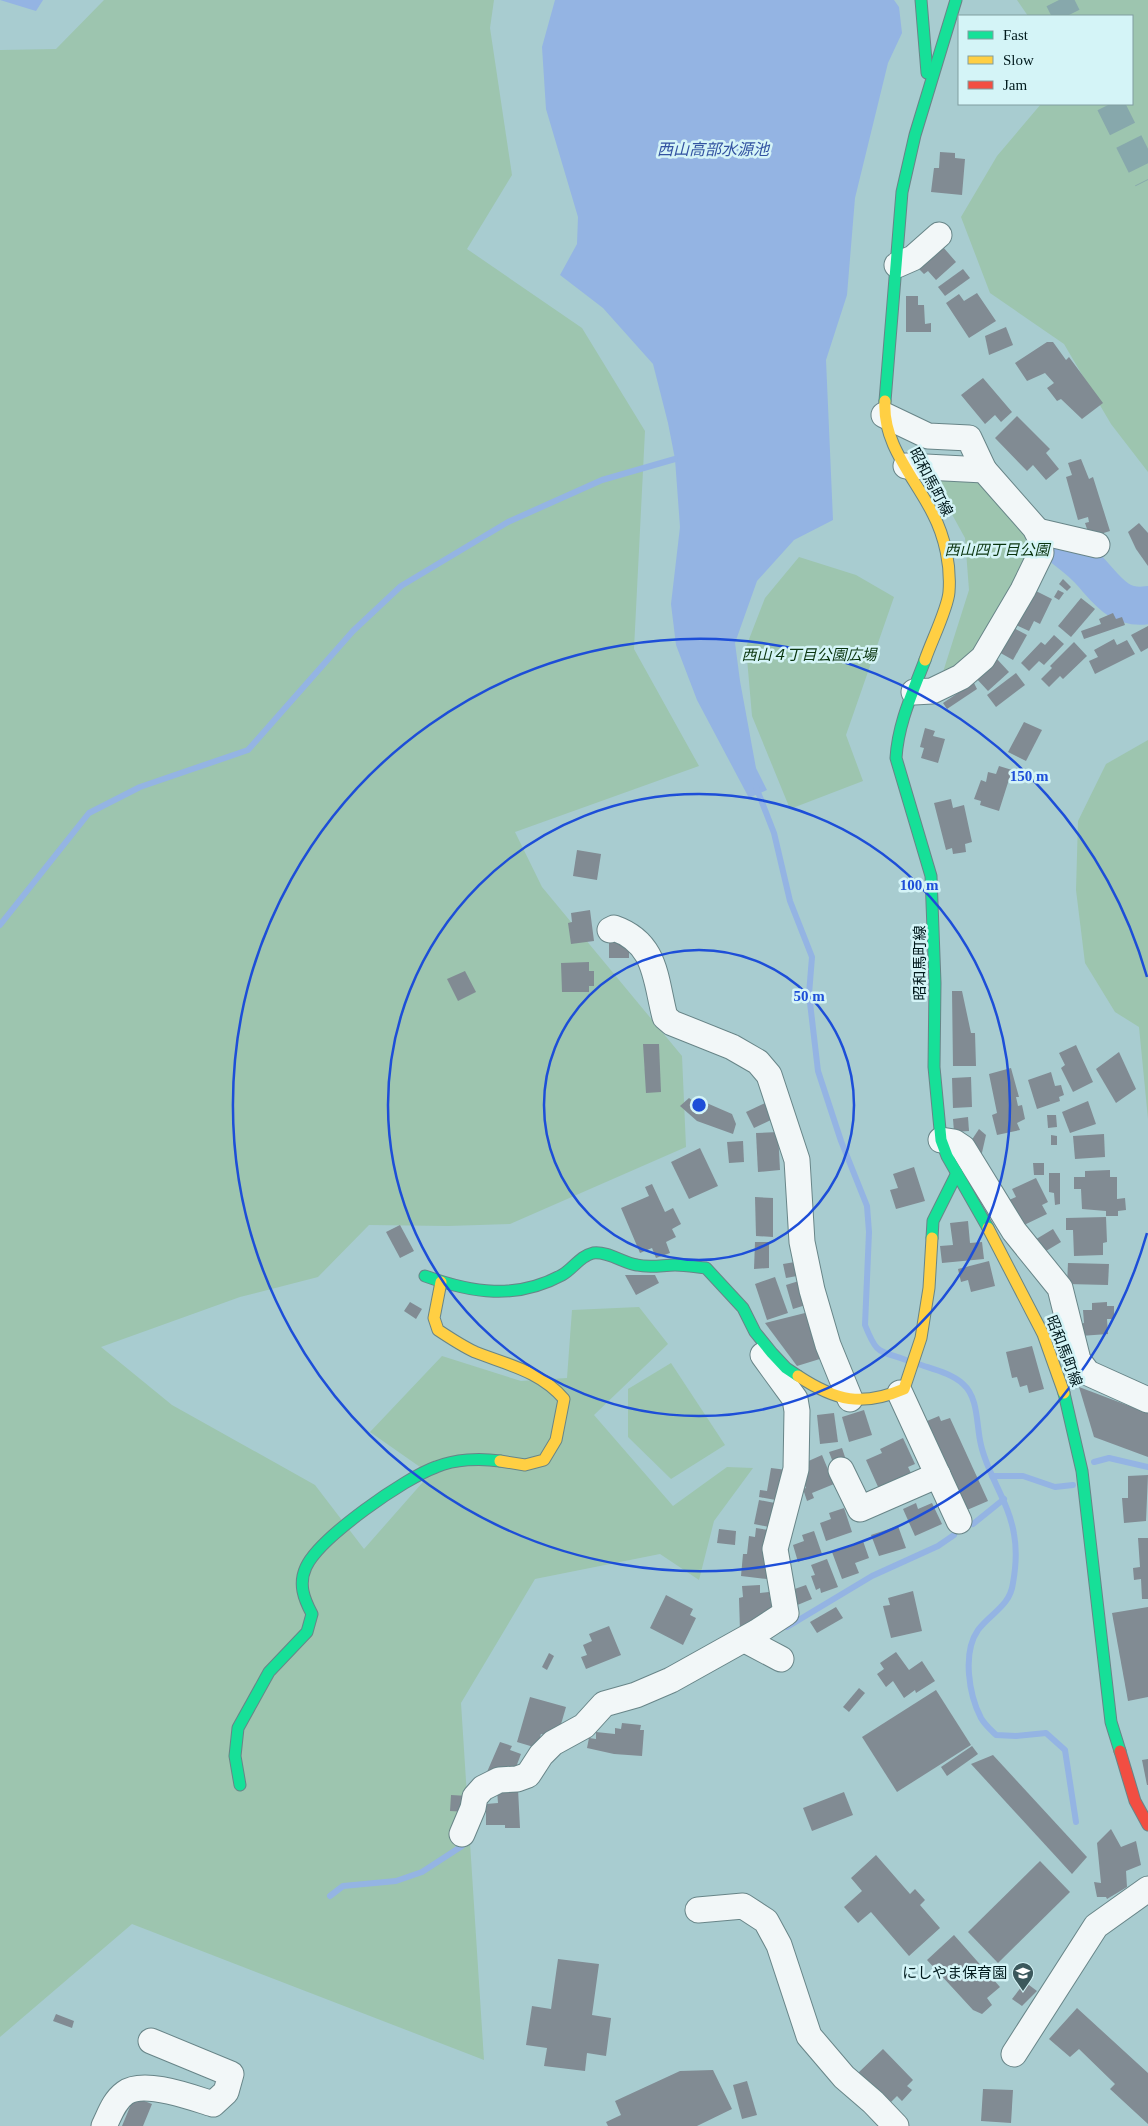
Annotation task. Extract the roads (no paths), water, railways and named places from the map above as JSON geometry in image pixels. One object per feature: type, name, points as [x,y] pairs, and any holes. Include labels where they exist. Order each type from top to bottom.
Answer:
[{"type":"main road","name":"昭和馬町線","points":[[920,0],[926,45],[927,94]]},
{"type":"main road","name":"昭和馬町線","points":[[956,0],[915,135],[902,192],[884,415],[887,432],[934,516],[949,563],[950,594],[897,740],[896,758],[931,876],[935,983],[934,1067],[941,1140],[947,1156],[992,1234],[1043,1334],[1067,1402],[1082,1471],[1111,1722],[1135,1800],[1148,1825]]},
{"type":"main road","points":[[425,1276],[468,1291],[485,1293],[510,1292],[533,1288],[562,1275],[586,1256],[596,1253],[614,1257],[629,1264],[650,1267],[677,1265],[706,1268],[743,1308],[755,1332],[786,1368],[834,1397],[850,1399],[883,1398],[900,1393],[904,1389],[921,1338],[929,1288],[933,1221],[957,1173]]},
{"type":"main road","points":[[240,1785],[235,1756],[238,1728],[269,1672],[308,1632],[312,1614],[303,1598],[306,1566],[322,1544],[358,1516],[434,1467],[473,1460],[494,1460],[520,1465],[543,1461],[549,1454],[557,1434],[564,1399],[558,1392],[534,1372],[472,1350],[438,1330],[434,1318],[441,1282]]},
{"type":"street","points":[[897,265],[913,258],[939,235]]},
{"type":"street","points":[[884,415],[928,436],[969,438],[984,470],[1037,531],[1040,538],[1041,553],[1018,599],[982,658],[961,677],[932,690],[914,692]]},
{"type":"street","points":[[906,466],[984,470]]},
{"type":"street","points":[[1037,531],[1097,546]]},
{"type":"street","points":[[610,930],[614,928],[628,933],[650,957],[666,1017],[672,1023],[732,1047],[758,1062],[769,1075],[797,1160],[802,1242],[812,1290],[828,1345],[850,1399]]},
{"type":"street","points":[[941,1140],[954,1142],[963,1148],[1014,1231],[1060,1288],[1078,1360],[1088,1373],[1148,1400]]},
{"type":"street","points":[[462,1834],[473,1808],[475,1797],[483,1788],[499,1780],[517,1779],[528,1775],[541,1755],[553,1743],[584,1726],[604,1704],[636,1695],[671,1680],[764,1650],[786,1613],[775,1549],[796,1469],[798,1428],[795,1400],[761,1352],[755,1332]]},
{"type":"street","points":[[900,1393],[959,1521]]},
{"type":"street","points":[[841,1470],[860,1509],[938,1476]]},
{"type":"street","points":[[1014,2054],[1096,1926],[1148,1889]]},
{"type":"street","points":[[698,1910],[743,1906],[766,1921],[779,1945],[809,2036],[844,2077],[873,2102],[896,2126]]},
{"type":"street","points":[[104,2126],[115,2103],[127,2092],[143,2088],[160,2089],[213,2104],[226,2092],[231,2074],[151,2041]]},
{"type":"water","points":[[0,0],[43,0],[36,11]]},
{"type":"water","name":"西山高部水源池","points":[[555,0],[894,0],[899,7],[902,33],[888,63],[855,198],[847,295],[826,360],[833,520],[794,540],[757,581],[735,643],[756,768],[767,790],[749,798],[697,700],[676,645],[671,604],[680,527],[675,459],[653,364],[603,308],[560,275],[577,244],[578,217],[546,109],[542,47]]},
{"type":"waterway","points":[[0,925],[89,813],[140,787],[248,750],[353,631],[401,586],[508,522],[602,480],[675,459]]},
{"type":"waterway","points":[[1055,542],[1088,569],[1107,590],[1121,601],[1138,606],[1148,605]]},
{"type":"waterway","points":[[756,787],[774,833],[790,901],[812,957],[809,994],[818,1071],[841,1141],[867,1206],[869,1232],[865,1325],[876,1347],[906,1360]]},
{"type":"waterway","points":[[918,1364],[958,1380],[972,1397],[984,1456],[1008,1511],[1016,1546],[1014,1577],[1008,1598],[983,1624],[973,1639],[969,1662],[973,1698],[983,1721],[996,1735],[1016,1736],[1046,1733],[1065,1750],[1076,1822]]},
{"type":"waterway","points":[[1094,1462],[1109,1458],[1148,1467]]},
{"type":"waterway","points":[[992,1476],[1023,1476],[1055,1487],[1073,1485]]},
{"type":"waterway","points":[[973,1524],[1004,1499]]},
{"type":"waterway","points":[[787,1627],[872,1576],[938,1546],[954,1535]]},
{"type":"waterway","points":[[330,1896],[343,1886],[396,1881],[422,1872],[462,1846],[466,1839]]},
{"type":"tunnel","points":[[1059,0],[1066,15]]},
{"type":"tunnel","points":[[1110,105],[1148,180]]},
{"type":"place","name":"にしやま保育園","points":[[1023,1992]]},
{"type":"park label","name":"西山四丁目公園","points":[[997,550]]},
{"type":"park label","name":"西山４丁目公園広場","points":[[809,655]]}]
